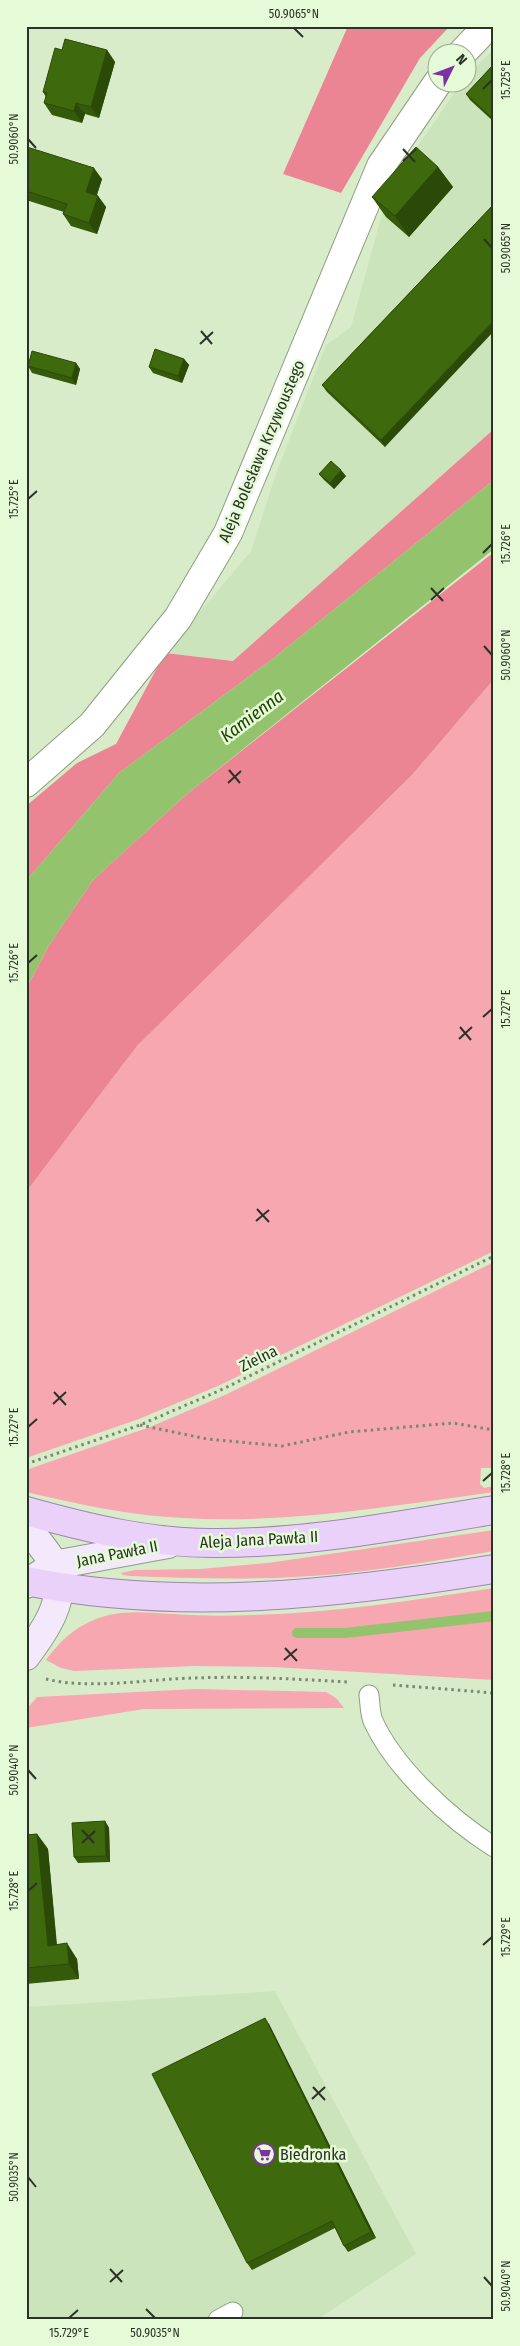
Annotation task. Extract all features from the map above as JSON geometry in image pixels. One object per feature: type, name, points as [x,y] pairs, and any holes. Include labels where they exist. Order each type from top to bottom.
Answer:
[{"type":"main road","name":"Aleja Jana Pawła II","points":[[26,1511],[117,1534],[180,1542],[212,1543],[302,1540],[494,1510]]},
{"type":"main road","points":[[27,1582],[57,1576],[129,1594],[254,1597],[390,1586],[494,1569]]},
{"type":"street","points":[[473,42],[488,26]]},
{"type":"street","name":"Aleja Bolesława Krzywoustego","points":[[26,782],[92,725],[183,610],[228,532],[380,166],[431,92]]},
{"type":"street","points":[[26,1527],[57,1576],[53,1614],[41,1636],[26,1656]]},
{"type":"street","name":"Jana Pawła II","points":[[57,1576],[180,1542]]},
{"type":"lane","points":[[369,1695],[372,1720],[390,1749],[430,1796],[494,1848]]},
{"type":"path","name":"Zielna","points":[[26,1464],[140,1425],[223,1389],[494,1256]]},
{"type":"path","points":[[140,1425],[207,1439],[282,1446],[349,1432],[454,1422],[494,1430]]},
{"type":"path","points":[[42,1678],[71,1683],[196,1678],[273,1678],[352,1682]]},
{"type":"path","points":[[388,1685],[494,1693]]},
{"type":"shaded area","points":[[348,26],[450,26],[435,42],[428,42],[428,49],[420,58],[341,193],[283,174]]},
{"type":"shaded area","points":[[494,49],[494,429],[233,661],[165,653],[251,551],[277,471],[326,345],[351,327],[389,188],[455,92],[478,92],[478,65]]},
{"type":"shaded area","points":[[494,429],[494,480],[274,658],[119,773],[26,881],[26,806],[77,763],[116,744],[165,653],[233,661]]},
{"type":"shaded area","points":[[494,552],[494,679],[412,775],[137,1046],[26,1192],[26,989],[48,947],[93,880],[188,793]]},
{"type":"shaded area","points":[[494,679],[494,1251],[220,1385],[139,1419],[26,1458],[26,1192],[137,1046],[412,775]]},
{"type":"shaded area","points":[[494,1262],[494,1468],[481,1468],[480,1484],[484,1488],[494,1486],[494,1492],[378,1508],[301,1516],[223,1519],[164,1517],[124,1512],[26,1492],[26,1470],[150,1427],[225,1395]]},
{"type":"shaded area","points":[[494,1530],[494,1551],[369,1570],[294,1577],[253,1578],[131,1576],[121,1573],[135,1570],[200,1569],[268,1563]]},
{"type":"shaded area","points":[[494,1588],[494,1680],[273,1667],[195,1666],[74,1671],[61,1668],[46,1660],[73,1631],[99,1618],[117,1613],[141,1612],[223,1616],[314,1612]]},
{"type":"shaded area","points":[[196,1689],[326,1692],[336,1698],[344,1708],[144,1709],[26,1728],[26,1710],[37,1697]]},
{"type":"shaded area","points":[[275,1991],[416,2254],[317,2320],[27,2320],[26,2007]]},
{"type":"water","name":"Kamienna","points":[[494,480],[494,549],[188,793],[93,880],[48,947],[26,989],[26,881],[119,773],[274,658]]},
{"type":"building","points":[[65,39],[107,50],[91,107],[76,103],[74,111],[44,103],[47,93],[43,92],[55,48],[62,50]]},
{"type":"building","points":[[494,64],[494,120],[466,94],[468,92],[478,92],[478,81]]},
{"type":"building","points":[[27,147],[94,168],[86,192],[98,196],[89,223],[63,214],[67,204],[26,191]]},
{"type":"building","points":[[416,147],[438,167],[395,216],[372,197]]},
{"type":"building","points":[[494,204],[494,320],[381,440],[322,385]]},
{"type":"building","points":[[155,349],[184,359],[178,376],[149,367]]},
{"type":"building","points":[[32,351],[76,363],[72,378],[28,366]]},
{"type":"building","points":[[331,461],[341,470],[330,483],[319,474]]},
{"type":"building","points":[[105,1821],[106,1856],[74,1857],[72,1823]]},
{"type":"building","points":[[37,1834],[48,1946],[67,1943],[69,1964],[26,1968],[26,1835]]},
{"type":"building","name":"Biedronka","points":[[265,2018],[371,2232],[344,2246],[332,2221],[247,2263],[152,2074]]},
{"type":"waterway","points":[[297,1633],[345,1633],[494,1616]]},
{"type":"place","name":"Biedronka","points":[[264,2154]]}]
